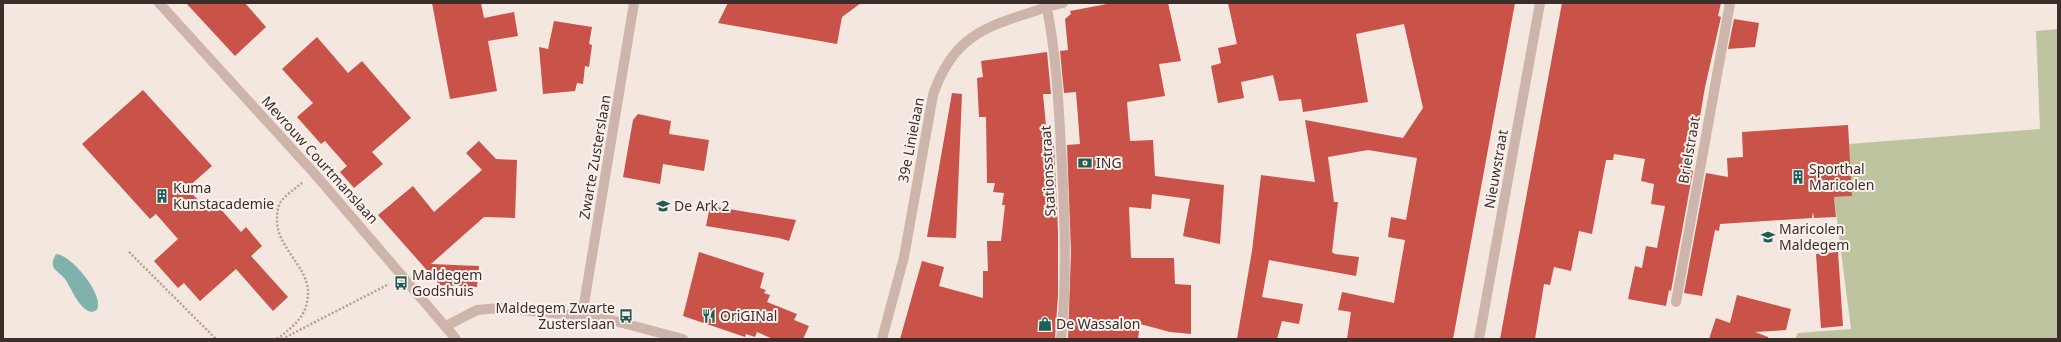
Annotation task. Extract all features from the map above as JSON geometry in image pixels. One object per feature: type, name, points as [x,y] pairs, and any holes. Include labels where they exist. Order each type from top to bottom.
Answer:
[{"type":"street","name":"Mevrouw Courtmanslaan","points":[[159,3],[314,173],[456,339]]},
{"type":"street","name":"Zwarte Zusterslaan","points":[[582,316],[634,3]]},
{"type":"street","points":[[1046,5],[1062,3]]},
{"type":"street","name":"Nieuwstraat","points":[[1479,339],[1540,3]]},
{"type":"street","name":"Brielstraat","points":[[1676,302],[1730,3]]},
{"type":"street","name":"39e Linielaan","points":[[882,339],[904,257],[933,95],[942,71],[969,38],[991,27],[1046,5]]},
{"type":"street","name":"Stationsstraat","points":[[1046,5],[1051,30],[1059,104],[1065,230],[1065,299],[1061,339]]},
{"type":"street","points":[[446,326],[477,310],[500,308],[582,316],[622,322],[684,339]]},
{"type":"path","points":[[277,339],[297,323],[304,313],[309,295],[306,278],[283,244],[279,234],[277,212],[280,202],[314,173]]},
{"type":"path","points":[[129,252],[216,339]]},
{"type":"path","points":[[282,339],[403,276]]},
{"type":"green space","points":[[2058,29],[2058,339],[1795,339],[1798,333],[1851,329],[1834,197],[1852,196],[1849,144],[2040,129],[2036,31]]},
{"type":"water","points":[[56,254],[69,260],[90,283],[97,299],[98,307],[96,310],[92,312],[83,307],[65,279],[56,271],[53,261]]},
{"type":"building","points":[[186,3],[245,3],[266,27],[235,56]]},
{"type":"building","points":[[432,3],[481,3],[484,18],[514,12],[518,36],[488,41],[497,91],[450,99]]},
{"type":"building","points":[[728,3],[861,3],[842,17],[837,44],[718,23]]},
{"type":"building","points":[[1112,3],[1168,3],[1181,61],[1159,64],[1165,96],[1127,102],[1130,141],[1153,140],[1155,176],[1224,185],[1220,244],[1183,236],[1190,199],[1152,194],[1151,209],[1129,207],[1131,258],[1174,258],[1175,284],[1191,285],[1191,334],[1170,332],[1140,324],[1138,339],[1068,339],[1071,252],[1067,145],[1080,144],[1076,92],[1064,93],[1060,51],[1068,50],[1065,19],[1071,14],[1070,11]]},
{"type":"building","points":[[1228,3],[1515,3],[1453,339],[1347,339],[1351,312],[1338,310],[1342,292],[1394,303],[1405,240],[1388,237],[1391,217],[1406,220],[1417,158],[1368,150],[1328,157],[1334,202],[1338,202],[1332,252],[1335,254],[1359,257],[1356,276],[1269,260],[1262,297],[1303,304],[1299,324],[1282,321],[1277,339],[1237,339],[1252,251],[1261,175],[1315,182],[1305,120],[1403,138],[1423,108],[1404,24],[1356,34],[1368,102],[1303,112],[1301,99],[1279,101],[1273,75],[1241,82],[1244,98],[1218,103],[1211,66],[1221,63],[1218,48],[1237,44]]},
{"type":"building","points":[[1562,3],[1721,3],[1718,16],[1721,17],[1705,87],[1691,170],[1693,171],[1671,291],[1669,290],[1666,306],[1628,299],[1635,266],[1642,268],[1646,246],[1657,248],[1665,206],[1651,204],[1654,184],[1641,181],[1645,159],[1614,154],[1613,160],[1606,160],[1592,234],[1579,231],[1571,271],[1554,267],[1550,285],[1544,284],[1535,339],[1500,339]]},
{"type":"building","points":[[1734,19],[1759,23],[1755,47],[1728,49]]},
{"type":"building","points":[[554,21],[592,27],[589,44],[592,45],[589,67],[585,66],[583,84],[577,83],[575,91],[543,94],[539,47],[548,49]]},
{"type":"building","points":[[317,37],[348,73],[362,61],[411,118],[372,152],[383,164],[354,188],[340,172],[347,166],[325,141],[321,144],[297,117],[313,103],[282,69]]},
{"type":"building","points":[[1047,52],[1051,94],[1043,94],[1048,147],[1054,146],[1058,231],[1058,295],[1055,339],[900,339],[922,261],[944,267],[939,286],[983,298],[983,271],[988,271],[987,241],[1001,241],[1005,205],[1002,205],[1004,193],[993,192],[995,183],[987,183],[986,117],[979,117],[977,78],[983,77],[981,61]]},
{"type":"building","name":"Kuma Kunstacademie","points":[[143,90],[212,166],[187,188],[209,212],[217,205],[241,232],[246,227],[262,246],[251,256],[288,297],[273,311],[236,269],[200,301],[184,283],[178,288],[154,261],[178,239],[156,214],[150,219],[82,144]]},
{"type":"building","points":[[952,93],[962,94],[956,238],[927,237]]},
{"type":"building","points":[[638,114],[671,121],[669,134],[709,140],[704,171],[663,164],[660,184],[623,177],[633,120]]},
{"type":"building","points":[[1848,125],[1852,196],[1834,197],[1836,217],[1814,218],[1813,212],[1812,218],[1720,224],[1719,231],[1715,230],[1702,296],[1684,293],[1706,173],[1728,177],[1727,158],[1743,157],[1742,132]]},
{"type":"building","points":[[479,141],[496,159],[517,160],[515,218],[484,217],[431,264],[479,266],[477,287],[440,285],[378,215],[413,186],[434,212],[482,170],[466,153]]},
{"type":"building","points":[[710,206],[796,220],[789,241],[706,226]]},
{"type":"building","points":[[699,252],[764,273],[760,288],[766,290],[764,293],[770,295],[767,302],[797,314],[794,320],[809,326],[803,339],[773,339],[757,332],[755,337],[746,334],[745,337],[683,316]]},
{"type":"building","points":[[1838,252],[1843,326],[1821,328],[1816,254]]},
{"type":"building","points":[[1737,295],[1791,309],[1786,330],[1755,332],[1768,337],[1768,339],[1709,339],[1716,318],[1730,323]]},
{"type":"place","name":"ING","points":[[1085,163]]},
{"type":"place","name":"Sporthal Maricolen","points":[[1798,177]]},
{"type":"place","name":"Kuma Kunstacademie","points":[[162,196]]},
{"type":"place","name":"De Ark 2","points":[[663,206]]},
{"type":"place","name":"Maricolen Maldegem","points":[[1768,237]]},
{"type":"place","name":"Maldegem Godshuis","points":[[401,283]]},
{"type":"place","name":"Maldegem Zwarte Zusterslaan","points":[[626,316]]},
{"type":"place","name":"OriGINal","points":[[709,316]]},
{"type":"place","name":"De Wassalon","points":[[1045,324]]}]
